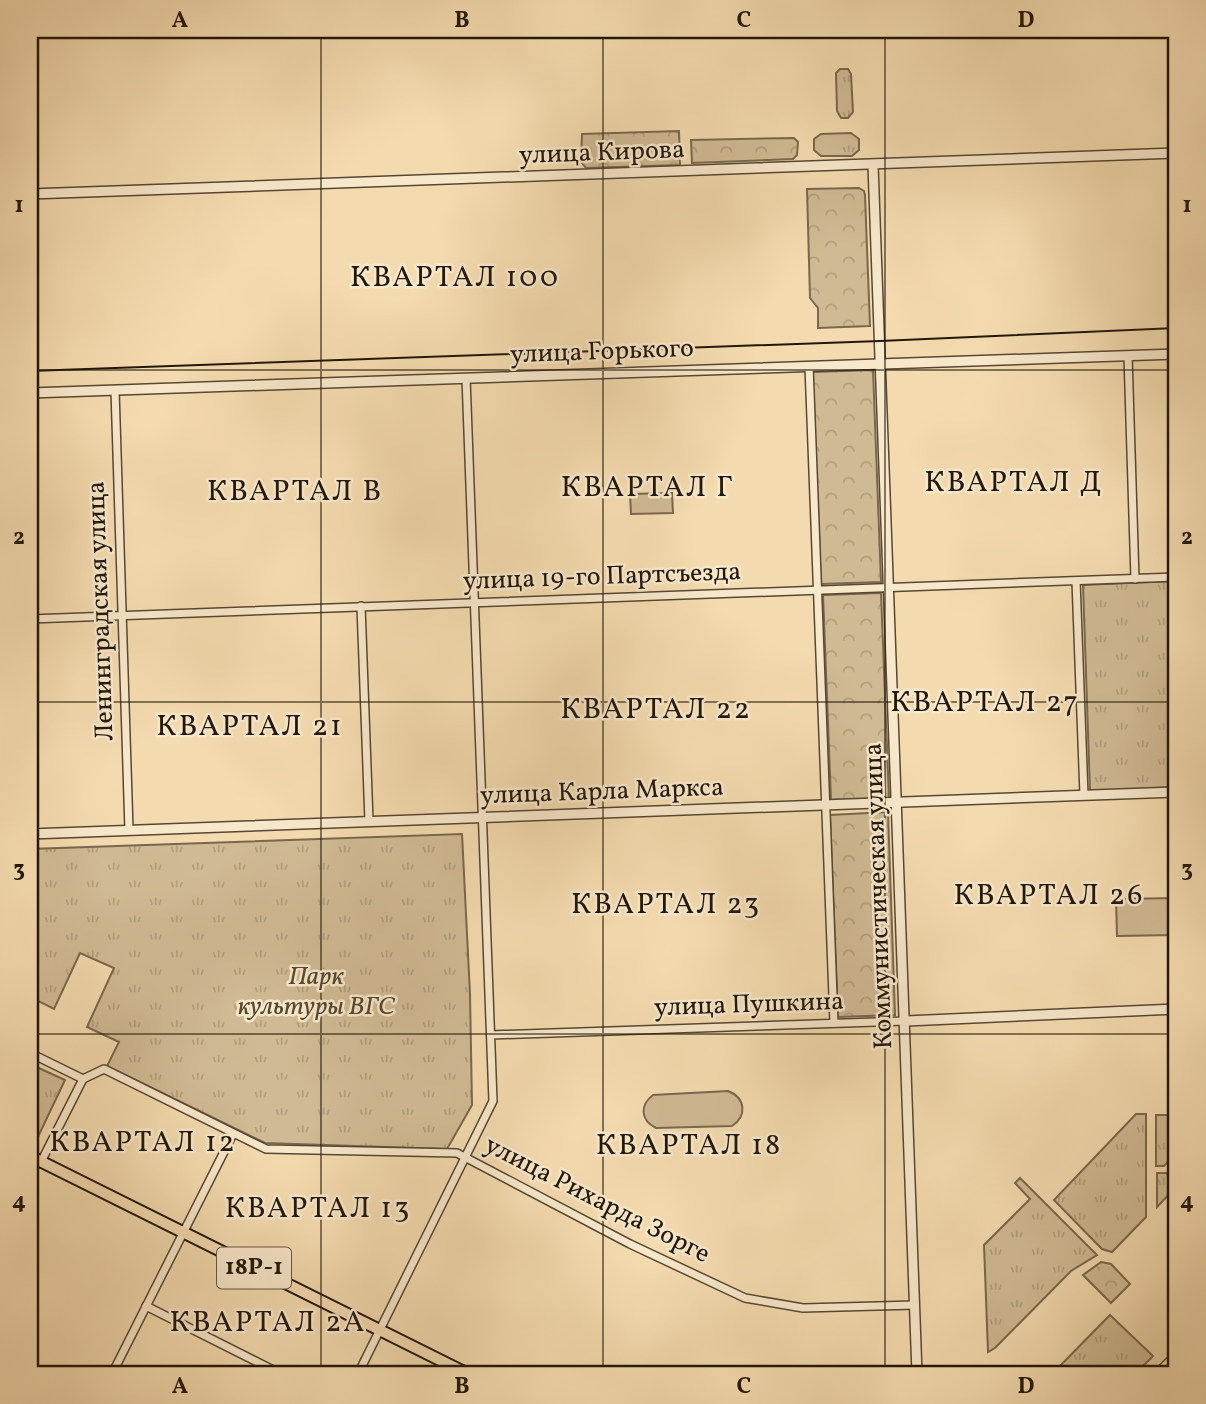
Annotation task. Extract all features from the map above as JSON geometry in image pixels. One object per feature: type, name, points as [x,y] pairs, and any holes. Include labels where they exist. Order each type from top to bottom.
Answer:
[{"type":"main road","name":"18Р-1","points":[[30,1156],[468,1374]]},
{"type":"street","name":"улица Кирова","points":[[30,194],[1176,153]]},
{"type":"street","name":"Коммунистическая улица","points":[[873,165],[917,1374]]},
{"type":"street","name":"улица Горького","points":[[30,393],[1176,354]]},
{"type":"street","points":[[1128,356],[1135,579]]},
{"type":"street","name":"Коммунистическая улица","points":[[809,366],[834,1023]]},
{"type":"street","points":[[358,1374],[493,1101],[466,378]]},
{"type":"street","name":"Ленинградская улица","points":[[115,390],[129,830]]},
{"type":"street","name":"улица 19-го Партсъезда","points":[[30,618],[1176,577]]},
{"type":"street","points":[[1076,581],[1084,795]]},
{"type":"street","points":[[361,606],[369,821]]},
{"type":"street","name":"улица Карла Маркса","points":[[30,834],[1176,792]]},
{"type":"street","name":"улица Пушкина","points":[[491,1035],[1176,1009]]},
{"type":"street","points":[[30,1054],[83,1079],[41,1163]]},
{"type":"street","name":"улица Рихарда Зорге","points":[[83,1079],[104,1069],[266,1149],[448,1153],[465,1156],[586,1222],[745,1298],[803,1308],[915,1305]]},
{"type":"street","points":[[112,1374],[233,1134]]},
{"type":"street","points":[[146,1306],[281,1374]]},
{"type":"street","points":[[1158,1374],[1176,1356]]},
{"type":"street","points":[[1167,1365],[1176,1374]]},
{"type":"green space","points":[[840,69],[848,69],[851,74],[853,112],[848,118],[841,118],[837,111],[836,73]]},
{"type":"green space","points":[[679,131],[680,165],[586,168],[581,162],[582,134]]},
{"type":"green space","points":[[851,133],[859,139],[859,150],[852,156],[821,156],[814,150],[814,139],[821,134]]},
{"type":"green space","points":[[794,138],[798,142],[797,155],[793,159],[692,163],[691,140]]},
{"type":"green space","points":[[859,188],[865,195],[870,326],[818,328],[818,308],[810,298],[807,189]]},
{"type":"green space","points":[[873,370],[881,582],[821,584],[812,372]]},
{"type":"green space","points":[[672,493],[673,513],[631,514],[630,494]]},
{"type":"green space","points":[[1176,581],[1176,787],[1090,791],[1083,585]]},
{"type":"green space","points":[[881,593],[889,798],[831,800],[823,595]]},
{"type":"green space","points":[[888,812],[895,1015],[838,1017],[830,815]]},
{"type":"green space","name":"Парк культуры ВГС","points":[[462,834],[472,1105],[447,1149],[265,1143],[107,1066],[119,1042],[87,1027],[114,968],[80,953],[54,1009],[30,997],[30,849]]},
{"type":"green space","points":[[1176,898],[1176,935],[1117,936],[1116,899]]},
{"type":"green space","points":[[30,1064],[65,1080],[37,1139],[30,1136]]},
{"type":"green space","points":[[728,1091],[738,1098],[742,1107],[740,1117],[732,1126],[656,1128],[645,1117],[644,1108],[653,1095]]},
{"type":"green space","points":[[1136,1114],[1146,1114],[1146,1217],[1112,1252],[1102,1249],[1054,1200]]},
{"type":"green space","points":[[1156,1115],[1176,1115],[1176,1153],[1164,1166],[1156,1166]]},
{"type":"green space","points":[[1157,1173],[1166,1173],[1176,1187],[1157,1207]]},
{"type":"green space","points":[[1020,1178],[1097,1255],[1071,1271],[988,1352],[984,1245],[1030,1199],[1015,1183]]},
{"type":"green space","points":[[1101,1262],[1111,1264],[1130,1284],[1111,1303],[1083,1275]]},
{"type":"green space","points":[[1110,1315],[1153,1356],[1135,1374],[1052,1374]]},
{"type":"tram line","points":[[30,371],[1176,328]]},
{"type":"district","name":"КВАРТАЛ 100","points":[[455,278]]},
{"type":"district","name":"КВАРТАЛ Д","points":[[1014,483]]},
{"type":"district","name":"КВАРТАЛ Г","points":[[648,488]]},
{"type":"district","name":"КВАРТАЛ В","points":[[295,492]]},
{"type":"district","name":"КВАРТАЛ 27","points":[[985,703]]},
{"type":"district","name":"КВАРТАЛ 22","points":[[656,710]]},
{"type":"district","name":"КВАРТАЛ 21","points":[[250,727]]},
{"type":"district","name":"КВАРТАЛ 26","points":[[1049,896]]},
{"type":"district","name":"КВАРТАЛ 23","points":[[666,905]]},
{"type":"district","name":"КВАРТАЛ 12","points":[[143,1143]]},
{"type":"district","name":"КВАРТАЛ 18","points":[[689,1146]]},
{"type":"district","name":"КВАРТАЛ 13","points":[[318,1209]]},
{"type":"district","name":"КВАРТАЛ 2А","points":[[268,1323]]}]
